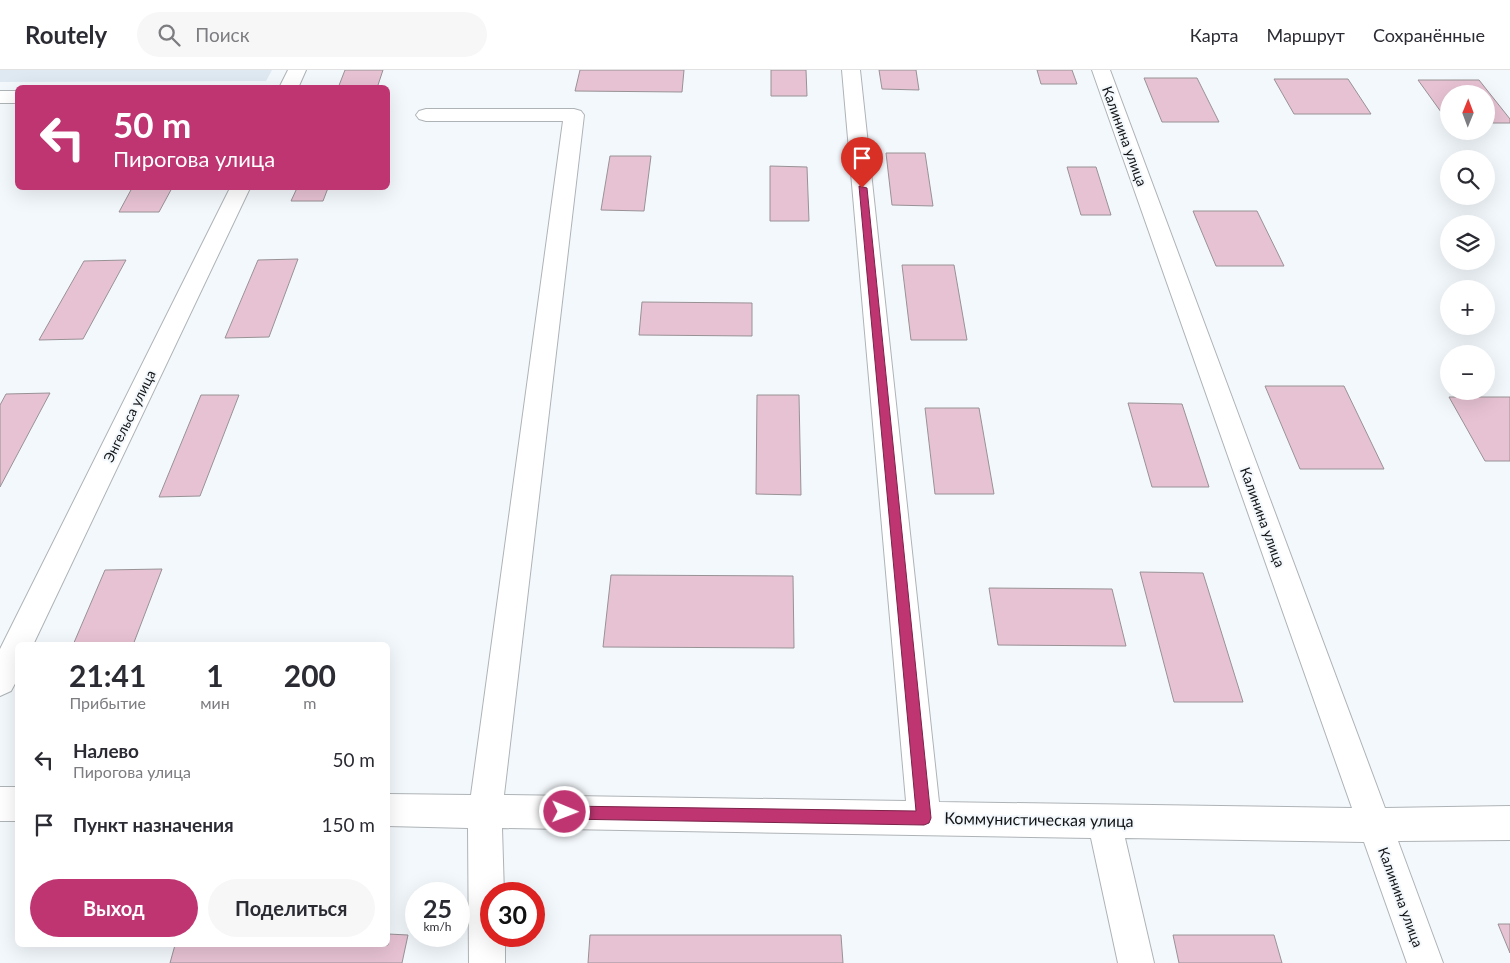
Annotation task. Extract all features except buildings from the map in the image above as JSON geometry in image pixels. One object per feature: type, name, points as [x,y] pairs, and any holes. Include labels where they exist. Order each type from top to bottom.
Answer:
[{"type":"street","points":[[290,85],[297,70]]},
{"type":"street","points":[[851,70],[924,818]]},
{"type":"street","name":"Калинина улица","points":[[1101,70],[1425,963]]},
{"type":"street","points":[[0,97],[15,97]]},
{"type":"street","points":[[426,116],[574,115],[485,811],[487,963]]},
{"type":"street","name":"Энгельса улица","points":[[19,642],[239,190]]},
{"type":"street","name":"Энгельса улица","points":[[0,681],[15,651]]},
{"type":"street","points":[[0,804],[15,804]]},
{"type":"street","name":"Коммунистическая улица","points":[[390,810],[1374,824],[1510,823]]},
{"type":"street","points":[[1104,820],[1136,963]]},
{"type":"shaded area","points":[[0,70],[272,70],[266,81],[0,82]]},
{"type":"route","points":[[565,812],[924,818],[862,188]]}]
